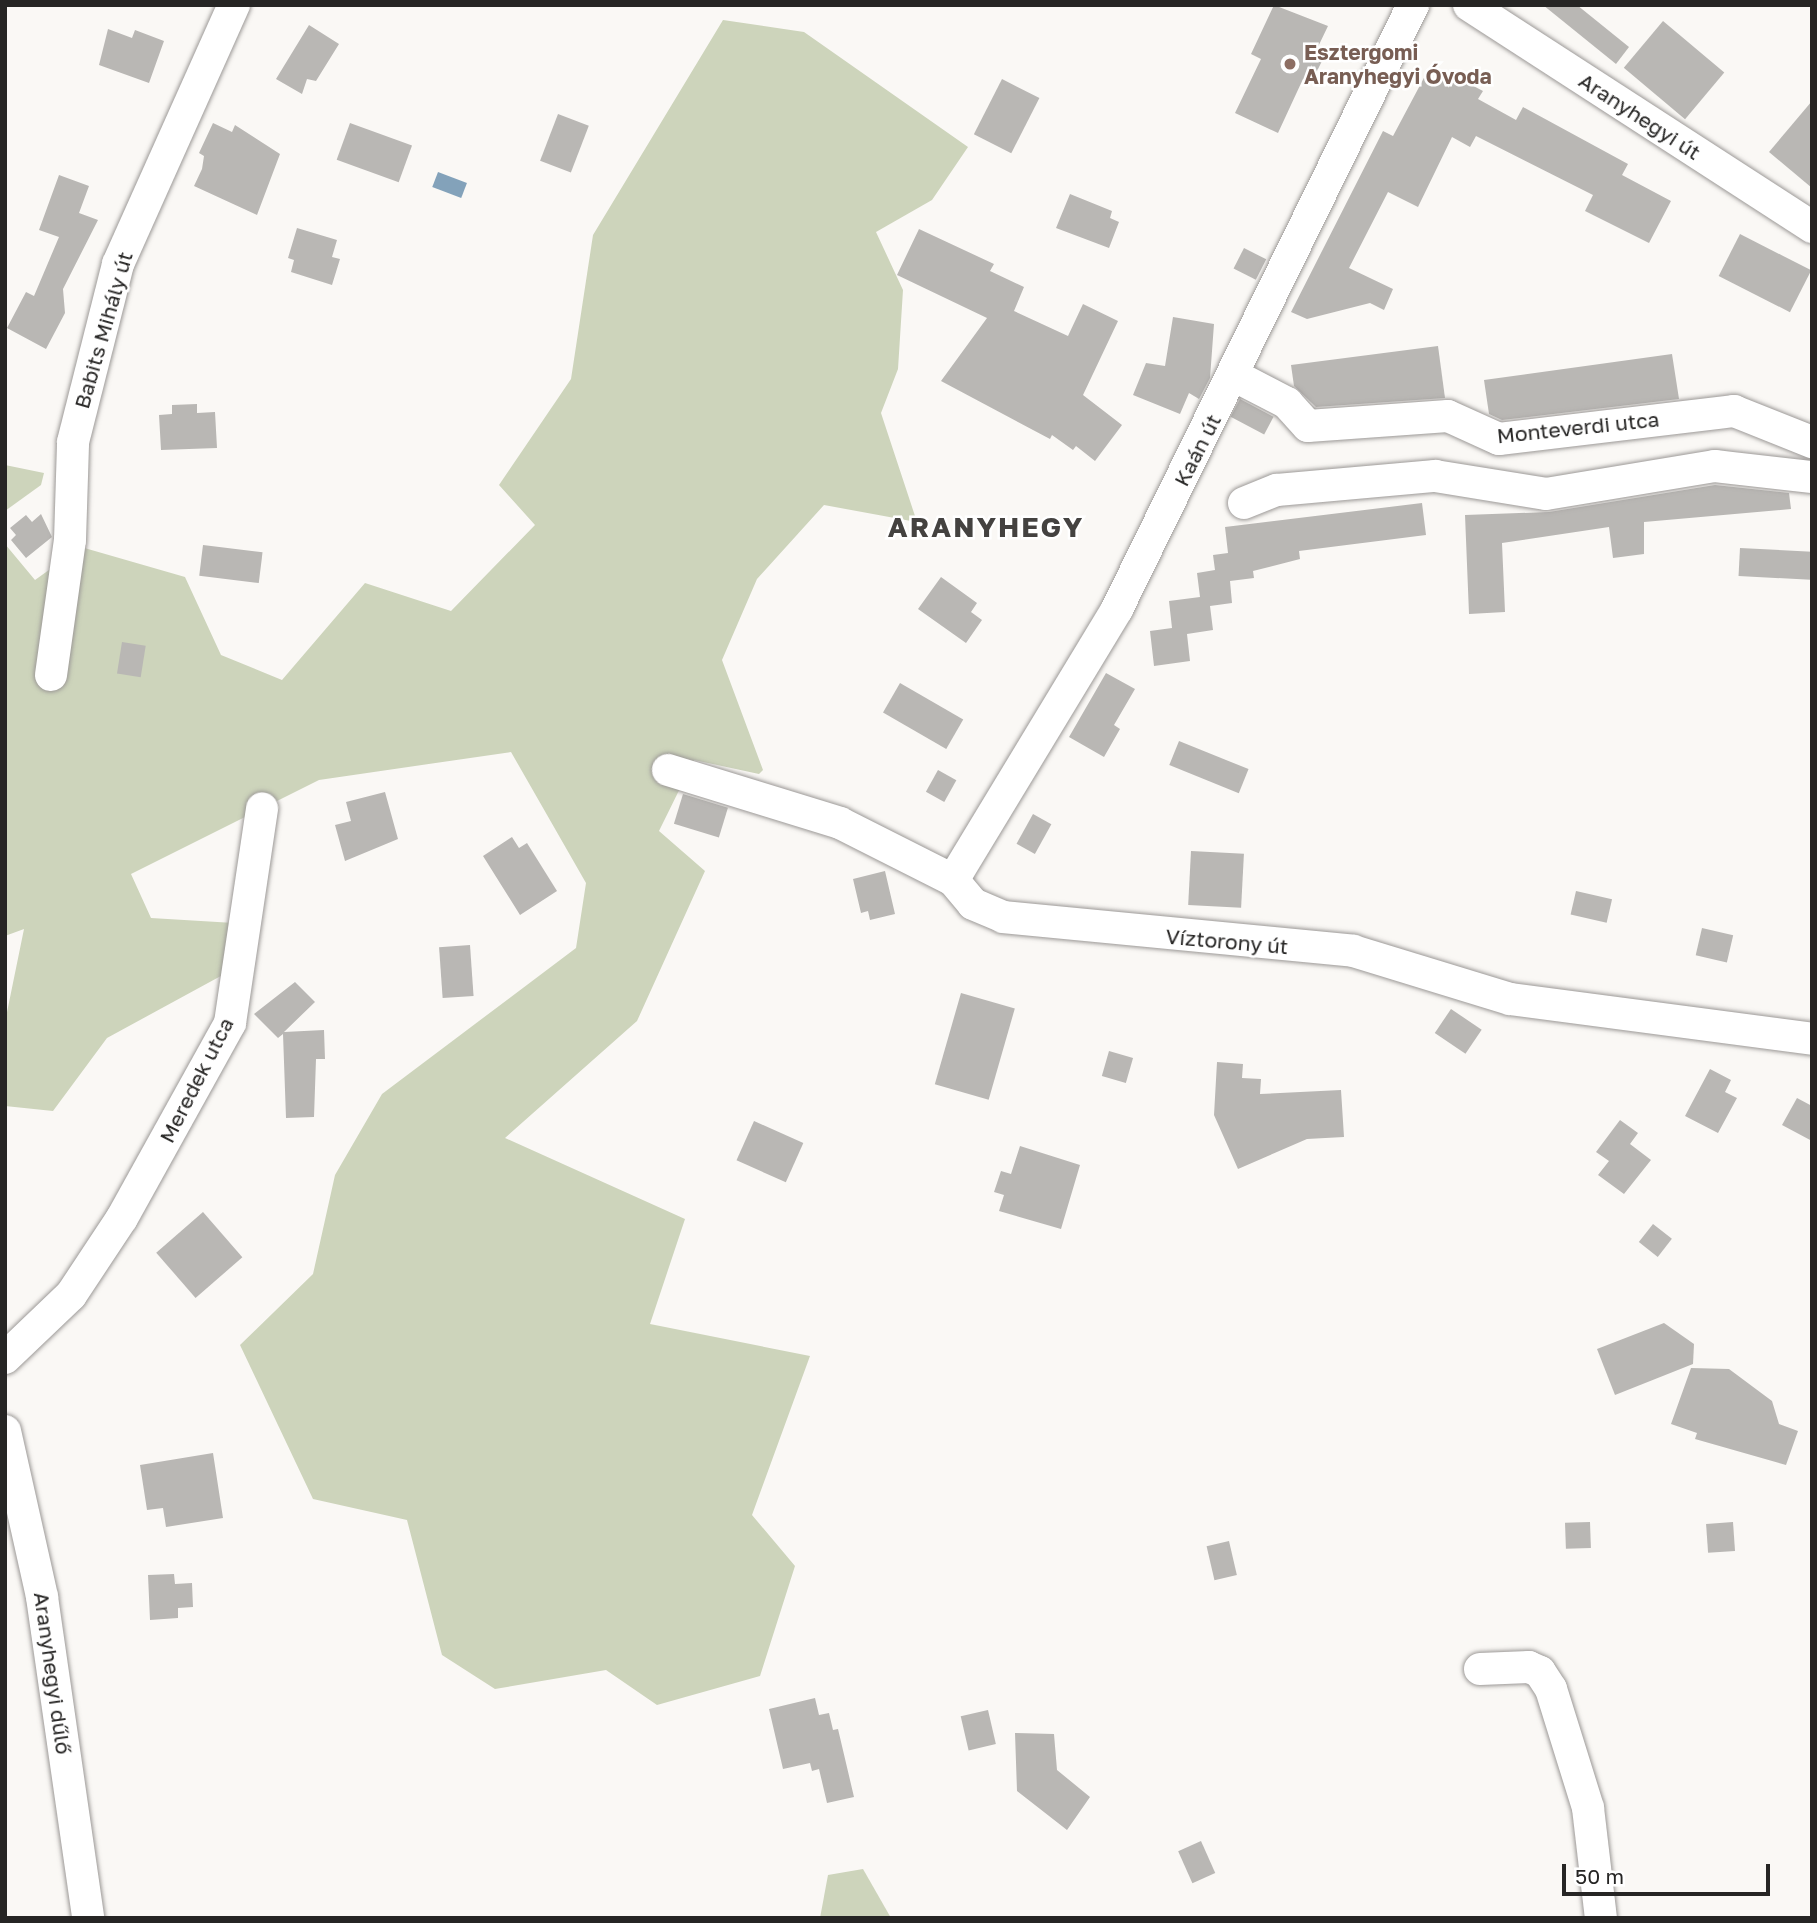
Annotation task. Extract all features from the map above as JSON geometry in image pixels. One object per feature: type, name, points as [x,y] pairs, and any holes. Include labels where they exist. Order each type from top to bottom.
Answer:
[{"type":"street","name":"Babits Mihály út","points":[[51,675],[70,540],[73,442],[118,264],[234,5]]},
{"type":"street","name":"Kaán út","points":[[953,880],[1117,609],[1234,376],[1413,5]]},
{"type":"street","name":"Aranyhegyi út","points":[[1469,5],[1812,228]]},
{"type":"street","name":"Monteverdi utca","points":[[1234,376],[1287,403],[1308,426],[1322,428],[1448,416],[1499,439],[1734,411],[1812,442]]},
{"type":"street","points":[[1244,503],[1277,490],[1435,476],[1546,494],[1715,466],[1812,477]]},
{"type":"street","name":"Víztorony út","points":[[668,770],[840,823],[953,880],[973,904],[1003,917],[1353,951],[1510,999],[1812,1039]]},
{"type":"street","name":"Meredek utca","points":[[5,1358],[71,1295],[122,1218],[230,1023],[262,808]]},
{"type":"street","name":"Aranyhegyi dűlő","points":[[5,1431],[42,1597],[88,1918]]},
{"type":"street","points":[[1480,1670],[1529,1667],[1541,1672],[1551,1689],[1588,1808],[1601,1918]]},
{"type":"green space","points":[[723,20],[804,32],[968,147],[932,200],[876,232],[903,290],[898,369],[881,413],[915,516],[911,521],[824,505],[757,579],[722,660],[763,770],[759,774],[694,760],[659,831],[705,871],[637,1021],[505,1138],[685,1219],[650,1324],[810,1356],[752,1515],[795,1566],[760,1676],[657,1705],[606,1670],[495,1689],[442,1655],[407,1520],[313,1499],[240,1345],[313,1274],[335,1175],[382,1094],[576,948],[586,883],[511,752],[319,780],[131,874],[151,918],[234,923],[230,971],[107,1038],[53,1111],[5,1106],[5,1022],[24,929],[5,936],[5,544],[35,580],[81,547],[185,577],[221,655],[282,680],[365,583],[451,611],[535,525],[499,485],[571,379],[593,235]]},
{"type":"green space","points":[[5,465],[44,473],[41,485],[5,511]]},
{"type":"green space","points":[[863,1869],[891,1918],[820,1918],[828,1875]]},
{"type":"water","points":[[438,172],[467,183],[461,198],[432,187]]},
{"type":"building","name":"Esztergomi Aranyhegyi Óvoda","points":[[1274,5],[1328,26],[1316,51],[1325,55],[1312,82],[1303,79],[1278,133],[1235,113],[1261,59],[1251,54]]},
{"type":"building","points":[[1543,5],[1577,5],[1629,47],[1616,64]]},
{"type":"building","points":[[1663,21],[1724,72],[1685,119],[1624,68]]},
{"type":"building","points":[[309,25],[339,44],[316,81],[307,79],[302,94],[276,79]]},
{"type":"building","points":[[108,29],[132,38],[135,30],[164,41],[149,83],[99,65]]},
{"type":"building","points":[[1443,70],[1483,91],[1478,99],[1516,120],[1523,107],[1628,164],[1622,175],[1671,201],[1649,243],[1585,211],[1593,195],[1476,136],[1470,147],[1452,137],[1418,207],[1388,192],[1349,268],[1393,289],[1384,310],[1370,303],[1307,319],[1291,312],[1383,131],[1393,136],[1426,74],[1437,80]]},
{"type":"building","points":[[1002,79],[1039,98],[1011,153],[974,134]]},
{"type":"building","points":[[1812,101],[1812,188],[1769,152]]},
{"type":"building","points":[[558,114],[589,126],[571,173],[540,161]]},
{"type":"building","points":[[213,123],[232,132],[235,125],[280,154],[257,215],[194,186],[202,169],[204,156],[199,153]]},
{"type":"building","points":[[350,123],[412,146],[399,182],[337,160]]},
{"type":"building","points":[[59,175],[89,186],[79,213],[98,220],[63,289],[65,313],[46,349],[7,328],[26,292],[34,296],[59,237],[39,230]]},
{"type":"building","points":[[1070,194],[1112,211],[1110,218],[1119,222],[1109,248],[1056,228]]},
{"type":"building","points":[[297,228],[337,240],[332,257],[340,259],[332,285],[291,272],[294,260],[288,258]]},
{"type":"building","points":[[919,229],[994,264],[990,271],[1024,287],[1014,311],[1068,336],[1083,304],[1118,321],[1083,395],[1122,425],[1095,461],[1076,446],[1073,450],[1052,435],[1050,439],[941,381],[987,318],[897,275]]},
{"type":"building","points":[[1740,234],[1811,270],[1790,312],[1719,276]]},
{"type":"building","points":[[1244,248],[1266,259],[1256,280],[1234,268]]},
{"type":"building","points":[[1173,317],[1214,324],[1210,378],[1199,399],[1189,393],[1180,414],[1133,395],[1146,363],[1165,366]]},
{"type":"building","points":[[1438,346],[1445,398],[1316,407],[1294,386],[1291,365]]},
{"type":"building","points":[[1672,354],[1679,399],[1502,420],[1489,414],[1484,380]]},
{"type":"building","points":[[1240,399],[1274,417],[1264,434],[1231,417]]},
{"type":"building","points":[[197,404],[197,413],[215,412],[217,448],[161,450],[159,415],[172,414],[172,405]]},
{"type":"building","points":[[1715,485],[1789,493],[1791,509],[1644,522],[1644,554],[1613,558],[1609,527],[1502,543],[1505,612],[1469,614],[1465,515],[1549,512]]},
{"type":"building","points":[[1422,503],[1426,535],[1299,551],[1300,559],[1253,571],[1254,578],[1230,581],[1232,603],[1210,606],[1213,630],[1187,634],[1190,661],[1154,666],[1150,631],[1172,628],[1169,601],[1200,597],[1197,573],[1215,570],[1213,555],[1228,553],[1225,527]]},
{"type":"building","points":[[41,514],[52,537],[26,558],[11,540],[16,535],[10,528],[26,515],[32,522]]},
{"type":"building","points":[[203,545],[263,552],[259,583],[199,576]]},
{"type":"building","points":[[1740,548],[1812,552],[1810,580],[1739,576]]},
{"type":"building","points":[[941,577],[977,603],[971,612],[982,620],[966,643],[918,609]]},
{"type":"building","points":[[122,642],[146,646],[141,677],[117,674]]},
{"type":"building","points":[[1106,673],[1135,689],[1114,725],[1120,729],[1104,757],[1069,737]]},
{"type":"building","points":[[900,683],[963,720],[946,749],[883,712]]},
{"type":"building","points":[[1179,741],[1249,769],[1239,793],[1169,765]]},
{"type":"building","points":[[938,770],[956,780],[944,802],[926,792]]},
{"type":"building","points":[[385,792],[398,839],[345,861],[335,825],[351,821],[346,802]]},
{"type":"building","points":[[683,794],[728,808],[719,837],[674,824]]},
{"type":"building","points":[[1033,814],[1051,824],[1035,854],[1017,844]]},
{"type":"building","points":[[512,837],[519,848],[527,843],[557,891],[520,915],[483,856]]},
{"type":"building","points":[[1191,851],[1244,854],[1241,908],[1188,905]]},
{"type":"building","points":[[885,871],[895,914],[870,920],[868,911],[861,913],[853,879]]},
{"type":"building","points":[[1576,891],[1612,899],[1607,923],[1571,914]]},
{"type":"building","points":[[1702,928],[1733,935],[1727,962],[1696,955]]},
{"type":"building","points":[[470,945],[474,996],[443,998],[439,947]]},
{"type":"building","points":[[295,982],[315,1002],[284,1032],[324,1030],[325,1059],[316,1059],[314,1117],[286,1118],[283,1034],[278,1038],[254,1014]]},
{"type":"building","points":[[961,993],[1015,1008],[989,1100],[935,1084]]},
{"type":"building","points":[[1451,1009],[1482,1030],[1465,1054],[1435,1033]]},
{"type":"building","points":[[1109,1051],[1133,1058],[1126,1083],[1102,1076]]},
{"type":"building","points":[[1217,1062],[1243,1064],[1242,1078],[1261,1079],[1260,1094],[1341,1090],[1344,1137],[1307,1139],[1238,1169],[1214,1115]]},
{"type":"building","points":[[1710,1069],[1731,1080],[1725,1092],[1737,1098],[1718,1133],[1685,1116]]},
{"type":"building","points":[[1797,1098],[1812,1106],[1812,1141],[1782,1125]]},
{"type":"building","points":[[1620,1120],[1638,1133],[1630,1144],[1651,1160],[1624,1194],[1598,1175],[1609,1161],[1596,1152]]},
{"type":"building","points":[[754,1121],[803,1143],[786,1182],[737,1160]]},
{"type":"building","points":[[1020,1146],[1080,1165],[1061,1229],[999,1211],[1004,1195],[994,1192],[1001,1171],[1011,1174]]},
{"type":"building","points":[[203,1212],[242,1257],[196,1298],[156,1253]]},
{"type":"building","points":[[1653,1224],[1672,1239],[1658,1257],[1639,1242]]},
{"type":"building","points":[[1664,1323],[1694,1344],[1693,1364],[1615,1395],[1597,1349]]},
{"type":"building","points":[[1691,1368],[1729,1369],[1772,1401],[1779,1424],[1798,1431],[1786,1465],[1695,1439],[1697,1433],[1671,1424]]},
{"type":"building","points":[[213,1453],[223,1518],[166,1527],[163,1508],[147,1510],[140,1465]]},
{"type":"building","points":[[1590,1522],[1591,1548],[1566,1549],[1565,1523]]},
{"type":"building","points":[[1733,1522],[1735,1551],[1708,1553],[1706,1524]]},
{"type":"building","points":[[1229,1541],[1237,1575],[1214,1580],[1207,1546]]},
{"type":"building","points":[[174,1574],[175,1584],[192,1583],[193,1607],[178,1608],[178,1618],[150,1620],[148,1575]]},
{"type":"building","points":[[815,1698],[819,1715],[829,1713],[833,1730],[838,1729],[854,1797],[827,1803],[819,1769],[812,1771],[810,1763],[783,1769],[769,1709]]},
{"type":"building","points":[[988,1710],[996,1744],[969,1750],[961,1716]]},
{"type":"building","points":[[1015,1733],[1054,1734],[1057,1770],[1090,1797],[1067,1830],[1017,1791]]},
{"type":"building","points":[[1201,1841],[1215,1873],[1192,1883],[1178,1851]]},
{"type":"place","name":"Esztergomi Aranyhegyi Óvoda","points":[[1290,64]]},
{"type":"district","name":"ARANYHEGY","points":[[986,527]]}]
